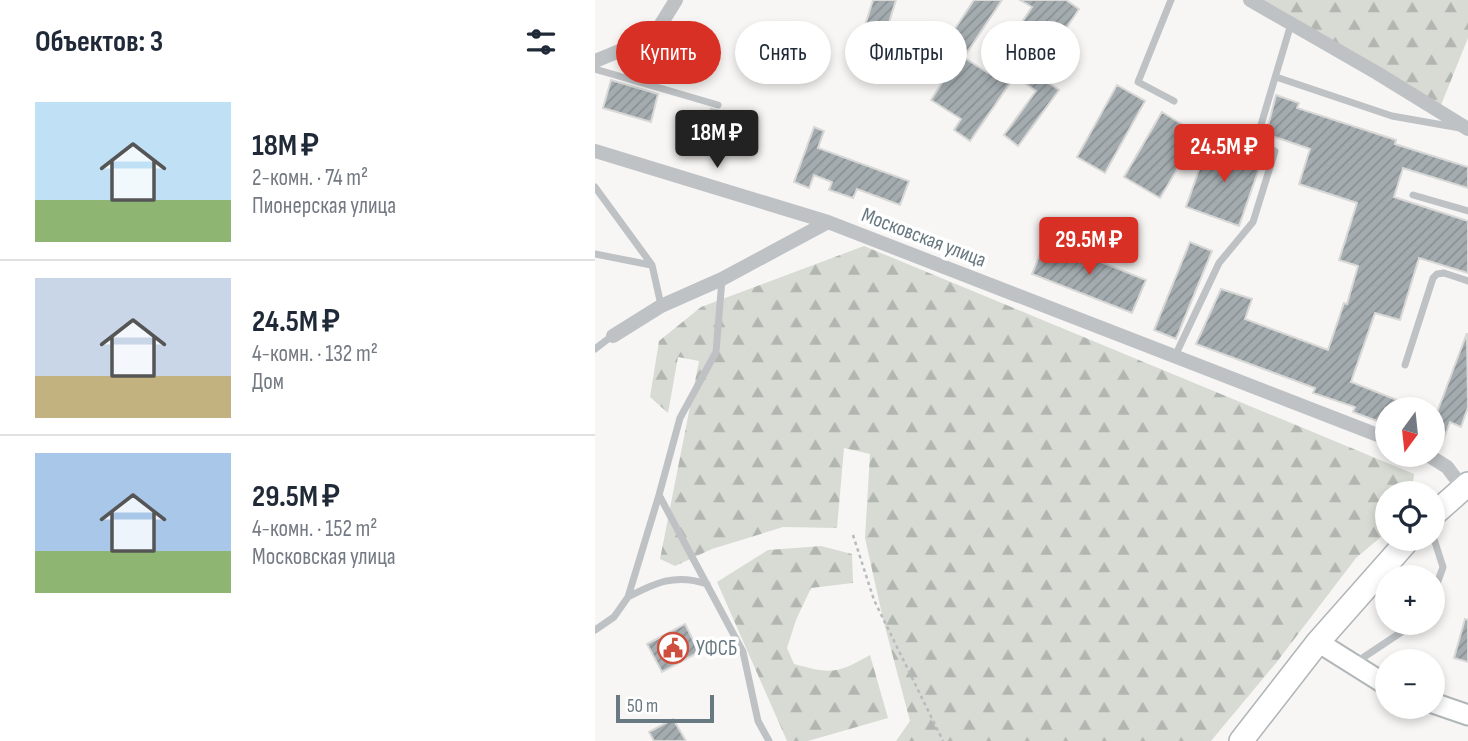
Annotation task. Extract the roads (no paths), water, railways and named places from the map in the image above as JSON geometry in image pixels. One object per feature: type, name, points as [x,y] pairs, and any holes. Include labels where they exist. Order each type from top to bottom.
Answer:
[{"type":"main road","points":[[1445,506],[1466,489]]},
{"type":"main road","points":[[1241,741],[1318,642],[1398,551]]},
{"type":"street","points":[[595,61],[653,37],[677,0]]},
{"type":"street","points":[[1250,0],[1468,129]]},
{"type":"street","points":[[595,151],[828,222]]},
{"type":"street","name":"Московская улица","points":[[613,336],[661,306],[722,279],[828,222],[1375,434]]},
{"type":"street","points":[[1445,466],[1466,489]]},
{"type":"street","points":[[1318,642],[1375,679]]},
{"type":"street","points":[[1445,707],[1468,715]]},
{"type":"lane","points":[[1171,0],[1138,82],[1174,101]]},
{"type":"lane","points":[[1255,145],[1291,24]]},
{"type":"lane","points":[[595,69],[718,105]]},
{"type":"lane","points":[[1276,77],[1392,116],[1468,129]]},
{"type":"lane","points":[[1175,356],[1219,263],[1253,222],[1275,151],[1227,135]]},
{"type":"lane","points":[[595,187],[652,265],[661,306]]},
{"type":"lane","points":[[1413,195],[1468,211]]},
{"type":"lane","points":[[595,254],[652,265]]},
{"type":"lane","points":[[1405,365],[1433,278],[1437,274],[1444,274],[1468,281]]},
{"type":"lane","points":[[595,630],[614,617],[628,597],[660,495],[680,418],[716,352],[722,279]]},
{"type":"lane","points":[[595,349],[613,336]]},
{"type":"lane","points":[[660,495],[743,652],[758,721],[769,741]]},
{"type":"lane","points":[[628,597],[659,581],[693,579],[707,584]]},
{"type":"lane","points":[[1352,666],[1397,635]]},
{"type":"place","name":"УФСБ","points":[[673,648]]}]
